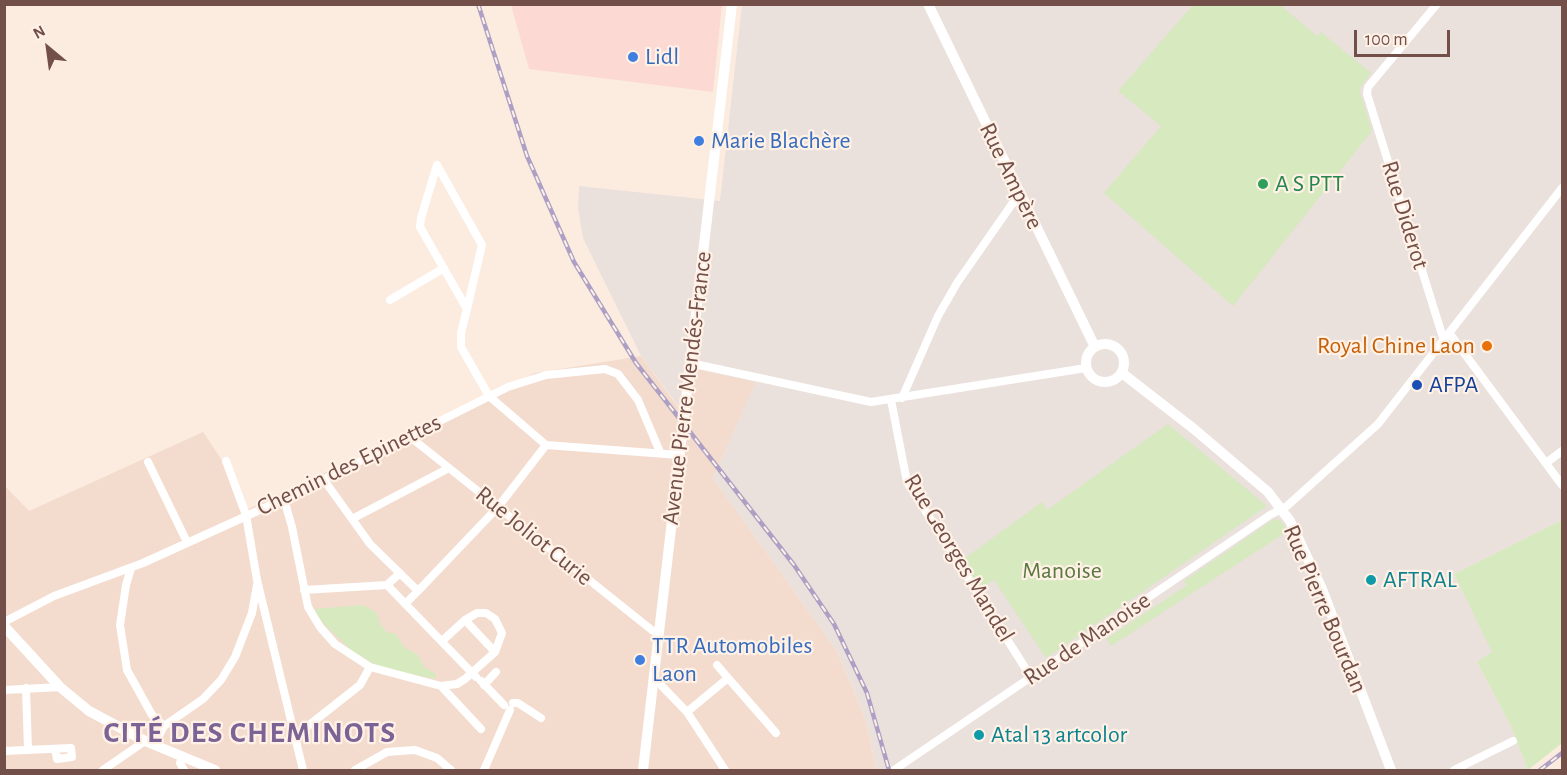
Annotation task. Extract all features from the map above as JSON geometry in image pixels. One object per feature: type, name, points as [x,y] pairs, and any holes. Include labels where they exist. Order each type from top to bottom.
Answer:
[{"type":"main road","name":"Rue Ampère","points":[[928,4],[1095,347]]},
{"type":"main road","name":"Avenue Pierre Mendés-France","points":[[643,771],[732,5]]},
{"type":"main road","points":[[1107,344],[1120,351],[1124,360],[1122,374],[1113,381],[1102,383],[1092,378],[1086,368],[1088,355],[1095,347],[1107,344]]},
{"type":"main road","name":"Rue Pierre Bourdan","points":[[1122,374],[1268,492],[1296,531],[1322,589],[1391,771]]},
{"type":"main road","points":[[4,624],[60,687],[89,711],[150,743],[215,771]]},
{"type":"street","name":"Rue Diderot","points":[[1437,4],[1368,89],[1447,338],[1563,485]]},
{"type":"street","points":[[467,309],[420,224],[437,165],[482,245],[467,309],[461,333],[461,347],[489,396],[546,445],[679,455]]},
{"type":"street","name":"Rue de Manoise","points":[[894,771],[1281,509],[1378,424],[1563,188]]},
{"type":"street","points":[[902,398],[938,316],[957,283],[1012,204],[1022,197]]},
{"type":"street","points":[[390,300],[444,268]]},
{"type":"street","points":[[690,363],[871,402],[1086,368]]},
{"type":"street","name":"Chemin des Epinettes","points":[[4,624],[54,596],[131,568],[284,499],[521,382],[556,373],[612,370],[638,400],[660,452]]},
{"type":"street","name":"Rue Georges Mandel","points":[[891,400],[907,482],[1031,677]]},
{"type":"street","name":"Rue Joliot Curie","points":[[409,436],[658,635]]},
{"type":"street","points":[[405,604],[498,507],[546,445]]},
{"type":"street","points":[[1546,463],[1563,451]]},
{"type":"street","points":[[226,461],[246,515],[257,580],[303,771]]},
{"type":"street","points":[[148,462],[187,542]]},
{"type":"street","points":[[351,519],[449,468]]},
{"type":"street","points":[[324,480],[370,544],[418,591]]},
{"type":"street","points":[[284,499],[308,607],[327,636],[351,657],[369,667],[441,686],[478,679],[496,672]]},
{"type":"street","points":[[131,568],[120,625],[128,670],[152,715],[164,726]]},
{"type":"street","points":[[304,590],[387,585],[399,573]]},
{"type":"street","points":[[103,771],[113,768],[150,743],[164,726],[203,699],[221,681],[235,657],[252,613],[257,580]]},
{"type":"street","points":[[387,585],[478,679],[509,706]]},
{"type":"street","points":[[442,641],[465,620],[482,613],[495,619],[502,637],[478,679]]},
{"type":"street","points":[[465,620],[495,652]]},
{"type":"street","points":[[717,665],[776,734]]},
{"type":"street","points":[[294,737],[360,685],[369,667]]},
{"type":"street","points":[[654,678],[687,712],[725,771]]},
{"type":"street","points":[[687,712],[728,678]]},
{"type":"street","points":[[441,686],[482,729]]},
{"type":"street","points":[[4,690],[60,687]]},
{"type":"street","points":[[26,688],[28,750]]},
{"type":"street","points":[[509,706],[518,703],[542,718]]},
{"type":"street","points":[[484,771],[509,706]]},
{"type":"street","points":[[1454,771],[1513,741]]},
{"type":"street","points":[[4,751],[55,749]]},
{"type":"street","points":[[355,771],[387,752],[415,750],[436,758],[451,771]]},
{"type":"street","points":[[182,757],[180,763],[184,771]]},
{"type":"shaded area","points":[[511,5],[722,5],[713,92],[529,69]]},
{"type":"shaded area","points":[[742,5],[1562,5],[1562,520],[1454,574],[1493,652],[1477,662],[1511,726],[1528,770],[876,770],[866,721],[837,651],[713,478],[756,382],[686,367],[680,408],[641,356],[583,238],[578,208],[579,186],[720,201]]},
{"type":"shaded area","points":[[641,356],[679,408],[686,367],[757,381],[713,478],[837,651],[866,721],[876,770],[5,770],[4,485],[29,511],[203,432],[226,466],[244,511],[535,373]]},
{"type":"green space","points":[[1193,5],[1280,5],[1317,36],[1321,32],[1371,73],[1359,89],[1372,131],[1233,306],[1104,193],[1161,126],[1118,91]]},
{"type":"green space","name":"Manoise","points":[[1168,424],[1267,506],[1046,658],[994,580],[979,589],[961,561],[1042,502],[1047,510]]},
{"type":"green space","points":[[1274,519],[1280,520],[1288,531],[1111,646],[1106,639],[1187,585],[1184,581]]},
{"type":"green space","points":[[1562,520],[1562,743],[1528,770],[1511,726],[1477,662],[1492,652],[1454,574]]},
{"type":"green space","points":[[362,605],[376,612],[381,625],[387,632],[396,634],[404,647],[418,655],[424,667],[436,674],[436,679],[377,667],[360,655],[358,657],[316,616],[315,609]]},
{"type":"railway","points":[[478,4],[527,156],[574,262],[636,363],[794,565],[834,624],[867,693],[889,770]]},
{"type":"railway","points":[[1540,770],[1562,753]]},
{"type":"place","name":"Lidl","points":[[633,57]]},
{"type":"place","name":"Marie Blachère","points":[[699,141]]},
{"type":"place","name":"A S PTT","points":[[1263,184]]},
{"type":"place","name":"Royal Chine Laon","points":[[1487,346]]},
{"type":"place","name":"AFPA","points":[[1417,385]]},
{"type":"place","name":"AFTRAL","points":[[1371,580]]},
{"type":"place","name":"TTR Automobiles Laon","points":[[640,660]]},
{"type":"place","name":"Atal 13 artcolor","points":[[979,735]]},
{"type":"district","name":"CITÉ DES CHEMINOTS","points":[[250,733]]}]
